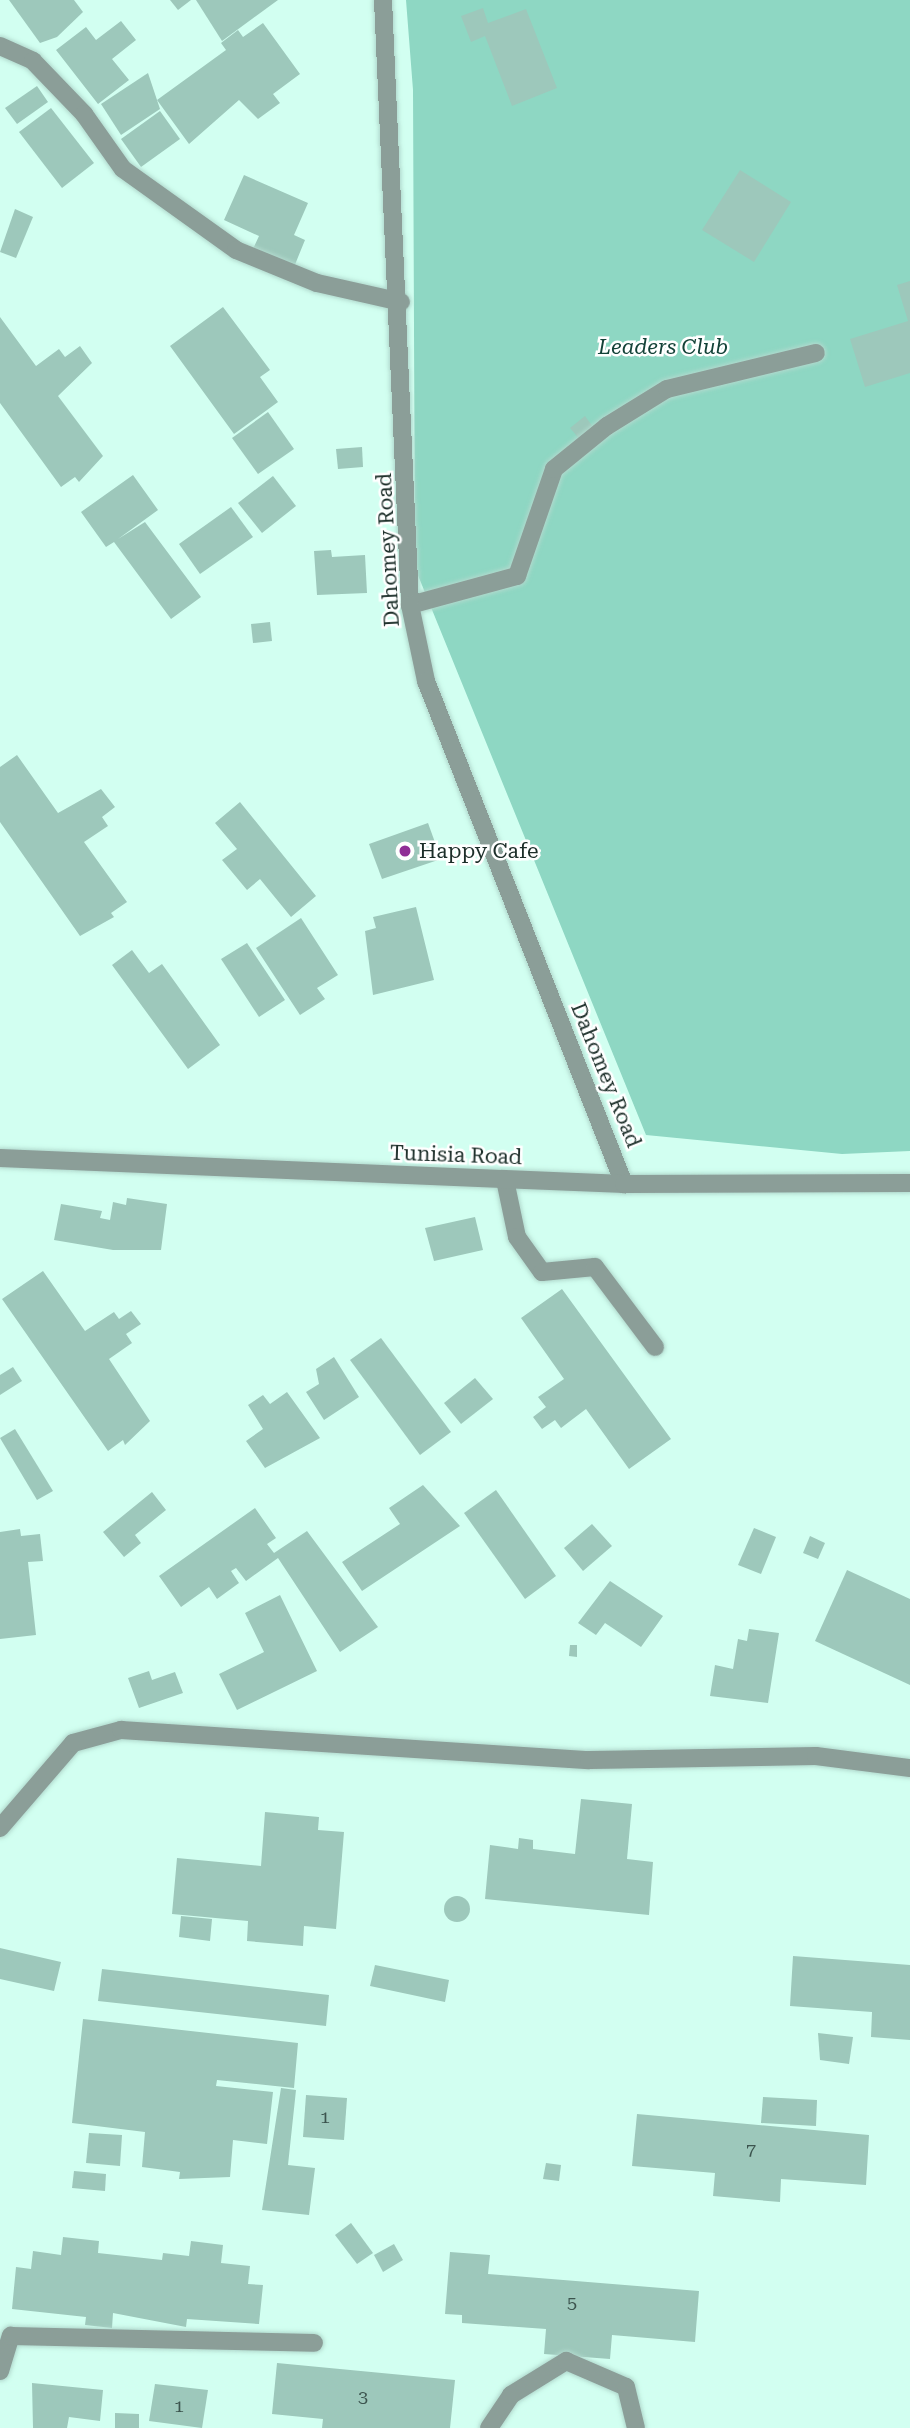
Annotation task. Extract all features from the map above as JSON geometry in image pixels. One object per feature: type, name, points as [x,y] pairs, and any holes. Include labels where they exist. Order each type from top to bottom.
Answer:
[{"type":"street","name":"Dahomey Road","points":[[383,0],[401,302],[410,605],[426,681],[624,1184]]},
{"type":"street","points":[[0,46],[33,61],[84,114],[123,169],[236,250],[317,283],[401,302]]},
{"type":"street","points":[[410,605],[517,576],[554,469],[607,426],[667,389],[816,353]]},
{"type":"street","name":"Tunisia Road","points":[[0,1158],[624,1184],[910,1183]]},
{"type":"street","points":[[505,1180],[517,1237],[542,1272],[595,1267],[655,1348]]},
{"type":"street","points":[[0,1828],[64,1751],[97,1733],[121,1730],[589,1760],[816,1756],[910,1768]]},
{"type":"street","points":[[0,2371],[11,2336],[314,2343]]},
{"type":"street","points":[[489,2428],[511,2395],[566,2361],[626,2387],[636,2428]]},
{"type":"green space","name":"Leaders Club","points":[[406,0],[910,0],[910,1151],[842,1154],[646,1135],[415,568],[413,90]]},
{"type":"building","points":[[9,0],[74,0],[83,12],[57,37],[40,43]]},
{"type":"building","points":[[170,0],[191,0],[178,10]]},
{"type":"building","points":[[196,0],[278,0],[222,41]]},
{"type":"building","points":[[483,8],[488,23],[526,9],[557,88],[512,106],[485,36],[471,42],[461,16]]},
{"type":"building","points":[[121,21],[136,40],[112,59],[129,80],[98,104],[56,50],[86,27],[96,40]]},
{"type":"building","points":[[263,23],[300,74],[273,94],[280,103],[258,119],[239,100],[189,144],[157,100],[226,50],[221,43],[238,30],[243,37]]},
{"type":"building","points":[[148,73],[160,109],[121,135],[101,104]]},
{"type":"building","points":[[37,86],[48,102],[17,124],[5,108]]},
{"type":"building","points":[[51,108],[94,163],[62,188],[19,132]]},
{"type":"building","points":[[160,111],[180,139],[141,167],[121,139]]},
{"type":"building","points":[[740,170],[791,202],[754,262],[702,230]]},
{"type":"building","points":[[244,175],[308,203],[294,235],[305,240],[294,267],[253,249],[259,236],[224,220]]},
{"type":"building","points":[[15,209],[33,217],[16,258],[0,252]]},
{"type":"building","points":[[910,281],[910,373],[865,387],[850,339],[908,321],[897,285]]},
{"type":"building","points":[[223,307],[270,370],[260,377],[278,402],[234,434],[170,346]]},
{"type":"building","points":[[0,317],[36,366],[59,349],[65,357],[80,346],[92,363],[58,396],[103,456],[79,482],[75,477],[61,487],[0,403]]},
{"type":"building","points":[[268,412],[294,449],[258,474],[232,438]]},
{"type":"building","points":[[585,416],[596,431],[582,442],[570,428]]},
{"type":"building","points":[[362,447],[363,467],[338,469],[336,449]]},
{"type":"building","points":[[133,475],[158,510],[118,539],[145,522],[201,597],[171,619],[114,542],[106,547],[81,512]]},
{"type":"building","points":[[273,476],[296,506],[262,533],[238,503]]},
{"type":"building","points":[[231,507],[253,537],[200,574],[179,544]]},
{"type":"building","points":[[331,550],[332,557],[365,555],[367,593],[317,595],[314,551]]},
{"type":"building","points":[[270,622],[272,641],[253,643],[251,624]]},
{"type":"building","points":[[17,755],[58,813],[101,789],[115,807],[102,817],[108,826],[84,842],[127,902],[111,913],[114,917],[80,936],[0,822],[0,767]]},
{"type":"building","points":[[240,802],[316,896],[291,917],[260,879],[247,890],[222,860],[237,849],[215,823]]},
{"type":"building","name":"Happy Cafe","points":[[428,823],[441,859],[382,879],[369,844]]},
{"type":"building","points":[[416,907],[434,980],[373,995],[365,931],[376,928],[373,917]]},
{"type":"building","points":[[301,918],[338,975],[317,988],[325,999],[300,1015],[256,948]]},
{"type":"building","points":[[247,943],[285,1000],[259,1017],[221,959]]},
{"type":"building","points":[[132,950],[149,973],[162,964],[220,1045],[188,1069],[112,965]]},
{"type":"building","points":[[127,1198],[167,1204],[161,1250],[113,1250],[54,1240],[61,1204],[102,1211],[100,1218],[110,1220],[113,1202],[126,1205]]},
{"type":"building","points":[[475,1217],[483,1250],[434,1261],[425,1228]]},
{"type":"building","points":[[43,1271],[85,1331],[114,1312],[119,1319],[131,1311],[141,1324],[126,1334],[132,1343],[109,1359],[150,1421],[125,1445],[123,1440],[108,1451],[2,1299]]},
{"type":"building","points":[[562,1289],[671,1439],[629,1469],[586,1409],[561,1428],[555,1420],[542,1429],[533,1417],[546,1407],[538,1397],[564,1379],[521,1318]]},
{"type":"building","points":[[381,1338],[451,1432],[420,1455],[350,1360]]},
{"type":"building","points":[[334,1357],[359,1397],[324,1420],[306,1392],[319,1384],[316,1369]]},
{"type":"building","points":[[13,1367],[22,1381],[0,1395],[0,1375]]},
{"type":"building","points":[[475,1378],[493,1399],[461,1424],[444,1403]]},
{"type":"building","points":[[287,1392],[320,1438],[265,1468],[246,1441],[263,1429],[248,1405],[263,1395],[270,1404]]},
{"type":"building","points":[[15,1429],[53,1491],[37,1500],[0,1438]]},
{"type":"building","points":[[423,1485],[460,1526],[362,1591],[342,1562],[400,1524],[389,1508]]},
{"type":"building","points":[[496,1490],[556,1576],[525,1599],[464,1513]]},
{"type":"building","points":[[152,1492],[166,1510],[135,1535],[141,1543],[124,1557],[103,1532]]},
{"type":"building","points":[[255,1508],[276,1538],[267,1544],[274,1553],[307,1531],[378,1627],[340,1652],[278,1558],[246,1581],[236,1568],[231,1571],[239,1583],[217,1599],[209,1587],[181,1607],[159,1576]]},
{"type":"building","points":[[592,1524],[612,1546],[583,1571],[564,1548]]},
{"type":"building","points":[[754,1528],[776,1537],[761,1574],[738,1565]]},
{"type":"building","points":[[20,1529],[21,1536],[40,1534],[43,1561],[28,1562],[36,1635],[0,1639],[0,1532]]},
{"type":"building","points":[[810,1536],[825,1543],[818,1559],[803,1553]]},
{"type":"building","points":[[847,1570],[910,1599],[910,1685],[815,1641]]},
{"type":"building","points":[[610,1581],[663,1616],[641,1647],[605,1623],[596,1635],[578,1623]]},
{"type":"building","points":[[280,1595],[317,1671],[237,1710],[219,1674],[264,1652],[245,1613]]},
{"type":"building","points":[[749,1629],[779,1633],[768,1703],[710,1696],[715,1665],[733,1669],[738,1639],[747,1641]]},
{"type":"building","points":[[570,1645],[577,1645],[577,1657],[569,1656]]},
{"type":"building","points":[[149,1671],[152,1680],[175,1672],[183,1693],[139,1708],[128,1678]]},
{"type":"building","points":[[581,1799],[632,1804],[627,1859],[653,1862],[649,1915],[485,1899],[490,1845],[518,1849],[519,1838],[533,1840],[533,1849],[575,1854]]},
{"type":"building","points":[[265,1812],[319,1817],[318,1830],[344,1832],[336,1929],[304,1926],[303,1946],[247,1941],[248,1921],[172,1914],[177,1858],[261,1866]]},
{"type":"building","points":[[457,1896],[466,1900],[470,1909],[466,1918],[457,1922],[448,1918],[444,1909],[448,1900]]},
{"type":"building","points":[[181,1916],[212,1919],[210,1941],[179,1937]]},
{"type":"building","points":[[0,1948],[61,1962],[54,1991],[0,1979]]},
{"type":"building","points":[[793,1956],[910,1965],[910,2040],[871,2037],[872,2012],[790,2006]]},
{"type":"building","points":[[375,1965],[449,1980],[445,2002],[370,1986]]},
{"type":"building","points":[[102,1969],[329,1995],[326,2026],[98,2001]]},
{"type":"building","points":[[83,2019],[298,2043],[294,2088],[217,2080],[216,2086],[273,2092],[267,2144],[233,2140],[230,2177],[179,2179],[180,2172],[142,2167],[145,2132],[72,2123]]},
{"type":"building","points":[[818,2033],[853,2037],[849,2064],[820,2060]]},
{"type":"building","points":[[281,2088],[296,2090],[288,2165],[315,2168],[309,2215],[262,2210]]},
{"type":"building","points":[[306,2095],[347,2098],[344,2140],[303,2137]]},
{"type":"building","points":[[763,2097],[817,2100],[816,2126],[761,2123]]},
{"type":"building","points":[[637,2114],[869,2135],[866,2185],[781,2179],[780,2202],[713,2196],[715,2173],[632,2166]]},
{"type":"building","points":[[89,2133],[122,2135],[120,2166],[86,2163]]},
{"type":"building","points":[[546,2163],[561,2165],[559,2181],[543,2179]]},
{"type":"building","points":[[74,2171],[106,2174],[105,2191],[72,2188]]},
{"type":"building","points":[[351,2223],[373,2253],[357,2264],[335,2235]]},
{"type":"building","points":[[63,2237],[99,2241],[98,2253],[162,2260],[163,2253],[189,2256],[191,2241],[223,2245],[221,2263],[250,2266],[248,2284],[263,2285],[259,2324],[187,2319],[186,2327],[113,2313],[112,2328],[85,2325],[86,2317],[12,2309],[16,2267],[31,2269],[33,2251],[61,2255]]},
{"type":"building","points":[[394,2244],[403,2260],[383,2272],[374,2255]]},
{"type":"building","points":[[450,2252],[490,2255],[488,2274],[699,2291],[695,2342],[612,2335],[610,2359],[544,2354],[546,2329],[462,2323],[462,2315],[445,2314]]},
{"type":"building","points":[[277,2363],[455,2380],[450,2428],[322,2428],[323,2419],[272,2414]]},
{"type":"building","points":[[32,2383],[103,2390],[100,2421],[69,2417],[67,2428],[33,2428]]},
{"type":"building","points":[[155,2384],[208,2390],[202,2428],[149,2421]]},
{"type":"building","points":[[115,2413],[139,2414],[139,2428],[115,2428]]},
{"type":"place","name":"Happy Cafe","points":[[405,851]]}]
